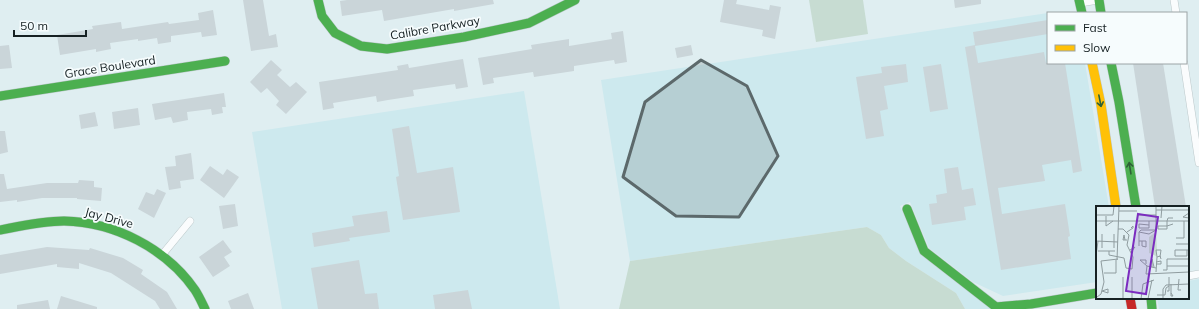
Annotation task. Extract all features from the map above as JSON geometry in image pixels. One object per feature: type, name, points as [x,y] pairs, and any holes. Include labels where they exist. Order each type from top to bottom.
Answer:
[{"type":"street","name":"Calibre Parkway","points":[[318,0],[322,16],[334,33],[361,46],[386,49],[464,37],[529,23],[575,0]]},
{"type":"street","points":[[1082,12],[1080,1],[1098,0],[1101,12]]},
{"type":"street","points":[[1174,0],[1176,12]]},
{"type":"street","name":"Grace Boulevard","points":[[0,96],[224,61]]},
{"type":"street","points":[[1092,64],[1116,206]]},
{"type":"street","points":[[1111,64],[1136,206]]},
{"type":"street","points":[[1184,64],[1199,163]]},
{"type":"street","points":[[907,209],[924,251],[996,306],[1031,304],[1096,294]]},
{"type":"street","name":"Jay Drive","points":[[0,230],[64,221],[86,223],[111,229],[136,238],[162,255],[184,276],[206,309]]},
{"type":"street","points":[[162,255],[190,221]]},
{"type":"street","points":[[1189,276],[1199,274]]},
{"type":"street","points":[[1130,299],[1132,309]]},
{"type":"street","points":[[1150,299],[1152,309]]},
{"type":"highlighted area","points":[[701,60],[747,86],[778,156],[739,217],[676,216],[623,177],[645,102]]},
{"type":"shaded area","points":[[1047,13],[1047,64],[1085,64],[1109,206],[1096,206],[1096,282],[1003,296],[973,282],[929,248],[910,202],[900,206],[921,255],[966,290],[999,306],[1029,309],[965,309],[956,293],[906,261],[889,248],[881,235],[867,227],[630,261],[601,80]]},
{"type":"shaded area","points":[[524,91],[560,309],[282,309],[252,132]]},
{"type":"shaded area","points":[[1199,279],[1199,309],[1159,309],[1157,299],[1189,299],[1189,281]]},
{"type":"green space","points":[[809,0],[863,0],[868,34],[816,42]]},
{"type":"green space","points":[[867,227],[881,235],[889,248],[906,261],[956,293],[965,309],[619,309],[630,261]]},
{"type":"building","points":[[243,0],[263,0],[269,36],[276,34],[278,47],[251,51]]},
{"type":"building","points":[[493,0],[494,4],[384,21],[382,10],[342,16],[340,1]]},
{"type":"building","points":[[724,0],[737,0],[736,4],[769,10],[770,5],[781,7],[775,39],[762,36],[763,30],[720,22]]},
{"type":"building","points":[[954,0],[981,0],[981,4],[955,8]]},
{"type":"building","points":[[213,10],[217,35],[202,37],[201,32],[171,36],[171,42],[158,44],[157,38],[138,41],[138,39],[110,43],[111,49],[96,52],[96,49],[60,55],[57,35],[93,29],[92,26],[121,22],[122,29],[168,22],[169,24],[199,20],[198,13]]},
{"type":"building","points":[[1047,20],[1047,34],[975,46],[978,63],[1044,52],[1047,64],[1065,64],[1082,171],[1073,173],[1071,160],[1042,165],[1045,181],[998,188],[1002,214],[1065,204],[1070,236],[1068,237],[1071,259],[1001,270],[965,47],[975,45],[973,32]]},
{"type":"building","points":[[623,31],[627,62],[615,64],[614,60],[574,66],[574,71],[534,77],[533,72],[493,78],[494,83],[483,85],[478,58],[532,49],[531,45],[569,39],[569,46],[612,39],[611,33]]},
{"type":"building","points":[[9,45],[12,68],[0,69],[0,46]]},
{"type":"building","points":[[691,45],[693,55],[677,58],[675,48]]},
{"type":"building","points":[[463,59],[468,87],[456,89],[455,84],[413,90],[414,96],[377,102],[376,96],[333,103],[334,108],[323,110],[319,82],[398,70],[397,66],[408,64],[409,68]]},
{"type":"building","points":[[271,60],[282,70],[277,75],[290,87],[296,82],[307,92],[286,114],[276,105],[279,101],[267,88],[261,93],[250,82]]},
{"type":"building","points":[[906,64],[908,82],[884,86],[888,109],[880,111],[884,136],[866,139],[856,77],[882,73],[881,67]]},
{"type":"building","points":[[941,64],[948,109],[930,112],[923,67]]},
{"type":"building","points":[[1133,64],[1163,64],[1186,206],[1155,206]]},
{"type":"building","points":[[224,93],[226,107],[222,107],[223,113],[212,115],[211,109],[187,112],[188,120],[173,123],[171,117],[155,120],[152,104]]},
{"type":"building","points":[[138,108],[140,125],[114,129],[112,112]]},
{"type":"building","points":[[95,112],[98,126],[81,129],[79,115]]},
{"type":"building","points":[[409,126],[417,173],[453,167],[460,212],[403,220],[396,177],[399,176],[392,129]]},
{"type":"building","points":[[0,131],[5,131],[8,152],[0,154]]},
{"type":"building","points":[[191,153],[194,179],[180,181],[181,188],[169,190],[165,167],[176,166],[175,156]]},
{"type":"building","points":[[210,166],[223,175],[227,169],[239,177],[224,198],[200,180]]},
{"type":"building","points":[[958,167],[962,190],[973,188],[976,205],[964,207],[966,220],[932,225],[929,204],[937,203],[936,195],[947,193],[944,169]]},
{"type":"building","points":[[0,174],[4,174],[7,189],[47,183],[78,183],[79,180],[94,181],[94,187],[102,188],[101,201],[77,198],[42,198],[17,202],[17,200],[0,202]]},
{"type":"building","points":[[157,189],[166,193],[154,218],[138,209],[146,192],[154,195]]},
{"type":"building","points":[[235,204],[238,226],[223,229],[219,206]]},
{"type":"building","points":[[387,211],[390,232],[349,238],[350,241],[314,247],[312,233],[354,226],[352,216]]},
{"type":"building","points":[[223,240],[232,252],[224,257],[230,266],[213,277],[199,257]]},
{"type":"building","points":[[47,247],[89,250],[90,248],[123,258],[143,270],[141,274],[167,292],[177,309],[160,309],[155,301],[111,273],[79,263],[79,269],[57,267],[57,264],[0,274],[0,255]]},
{"type":"building","points":[[359,260],[365,294],[377,293],[379,309],[318,309],[311,268]]},
{"type":"building","points":[[468,290],[472,309],[435,309],[433,295]]},
{"type":"building","points":[[248,293],[254,309],[231,309],[228,301]]},
{"type":"building","points":[[61,296],[97,307],[97,309],[57,309]]},
{"type":"building","points":[[48,300],[50,309],[17,309],[17,305]]},
{"type":"traffic: fast","points":[[318,0],[322,16],[335,33],[361,46],[387,49],[464,37],[529,23],[575,0]]},
{"type":"traffic: fast","points":[[1079,0],[1082,12]]},
{"type":"traffic: fast","points":[[1099,0],[1101,12]]},
{"type":"traffic: fast","points":[[0,96],[225,61]]},
{"type":"traffic: fast","points":[[1111,64],[1136,206]]},
{"type":"traffic: fast","points":[[907,209],[924,251],[996,307],[1031,304],[1096,293]]},
{"type":"traffic: fast","points":[[0,230],[40,223],[64,221],[101,226],[120,232],[154,250],[169,262],[183,275],[195,290],[205,309]]},
{"type":"traffic: fast","points":[[1151,299],[1152,309]]},
{"type":"traffic: slow","points":[[1092,64],[1101,105],[1116,206]]},
{"type":"traffic: jam","points":[[1130,299],[1132,309]]}]
